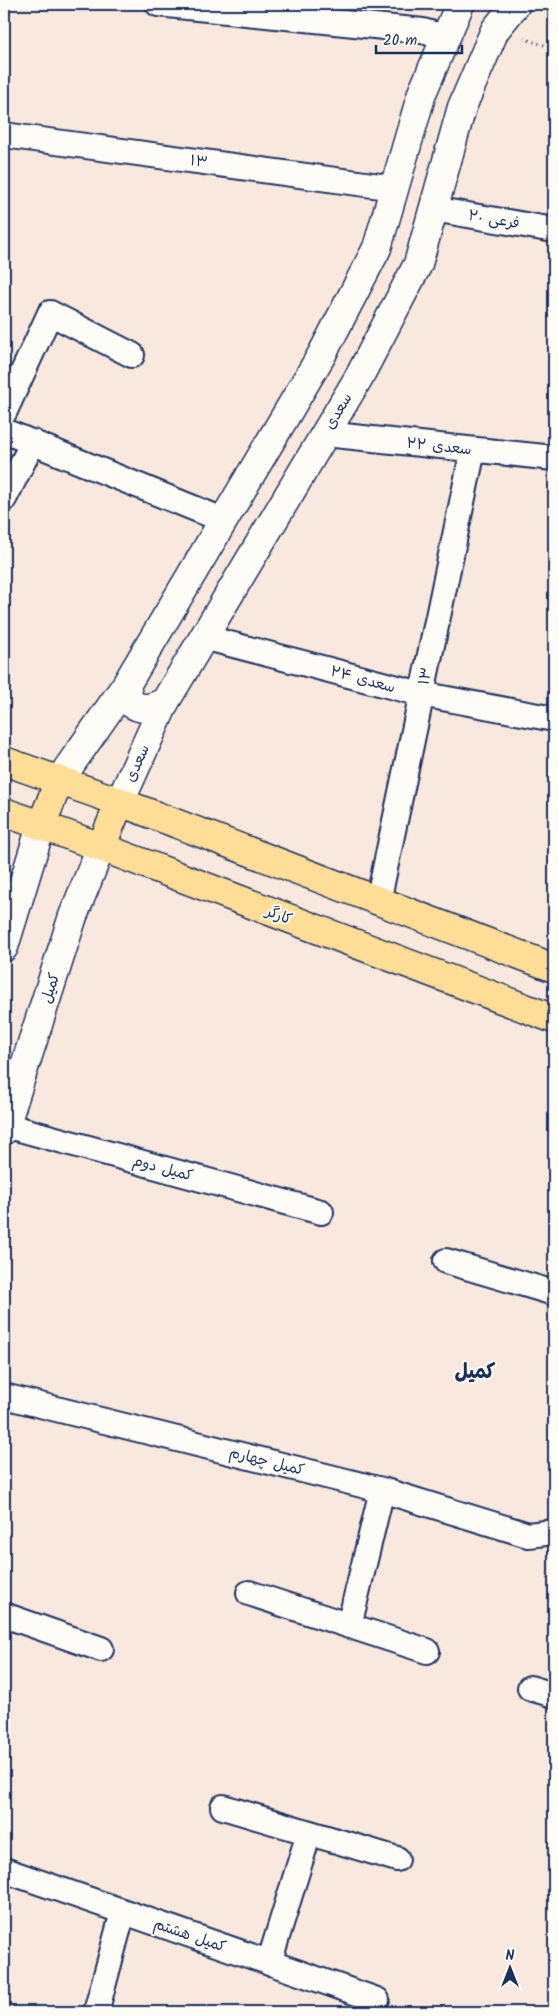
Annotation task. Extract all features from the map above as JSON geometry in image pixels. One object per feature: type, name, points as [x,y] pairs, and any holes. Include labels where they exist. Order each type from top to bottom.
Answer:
[{"type":"main road","points":[[4,760],[120,802],[554,968]]},
{"type":"main road","points":[[42,826],[59,781]]},
{"type":"main road","points":[[101,846],[120,802]]},
{"type":"main road","name":"کارگر","points":[[4,812],[101,846],[554,1019]]},
{"type":"street","points":[[158,4],[423,31],[445,36]]},
{"type":"street","points":[[59,781],[126,685],[321,356],[373,257],[422,93],[460,4]]},
{"type":"street","name":"سعدی","points":[[120,802],[165,702],[359,377],[418,264],[462,107],[495,30],[516,4]]},
{"type":"street","name":"۱۳","points":[[4,135],[395,188]]},
{"type":"street","name":"فرعی ۲۰","points":[[434,209],[554,230]]},
{"type":"street","points":[[4,413],[50,313],[132,355]]},
{"type":"street","points":[[4,431],[223,520]]},
{"type":"street","name":"سعدی ۲۲","points":[[325,434],[554,458]]},
{"type":"street","points":[[4,499],[33,442]]},
{"type":"street","name":"۱۳","points":[[378,902],[473,450]]},
{"type":"street","name":"سعدی ۲۴","points":[[203,637],[421,694],[554,719]]},
{"type":"street","points":[[126,685],[129,702],[139,708],[151,708],[165,702]]},
{"type":"street","points":[[4,947],[42,826]]},
{"type":"street","name":"کمیل","points":[[4,1127],[73,916],[101,846]]},
{"type":"street","name":"کمیل دوم","points":[[4,1127],[321,1212]]},
{"type":"street","points":[[446,1261],[554,1293]]},
{"type":"street","name":"کمیل چهارم","points":[[4,1396],[382,1490],[528,1535],[554,1532]]},
{"type":"street","points":[[349,1626],[382,1490]]},
{"type":"street","points":[[249,1593],[427,1651]]},
{"type":"street","points":[[4,1615],[101,1648]]},
{"type":"street","points":[[530,1688],[554,1695]]},
{"type":"street","points":[[223,1806],[397,1859]]},
{"type":"street","points":[[269,1963],[309,1833]]},
{"type":"street","name":"کمیل هشتم","points":[[4,1870],[377,2000]]},
{"type":"street","points":[[96,2012],[123,1912]]},
{"type":"district","name":"کمیل","points":[[475,1371]]}]
